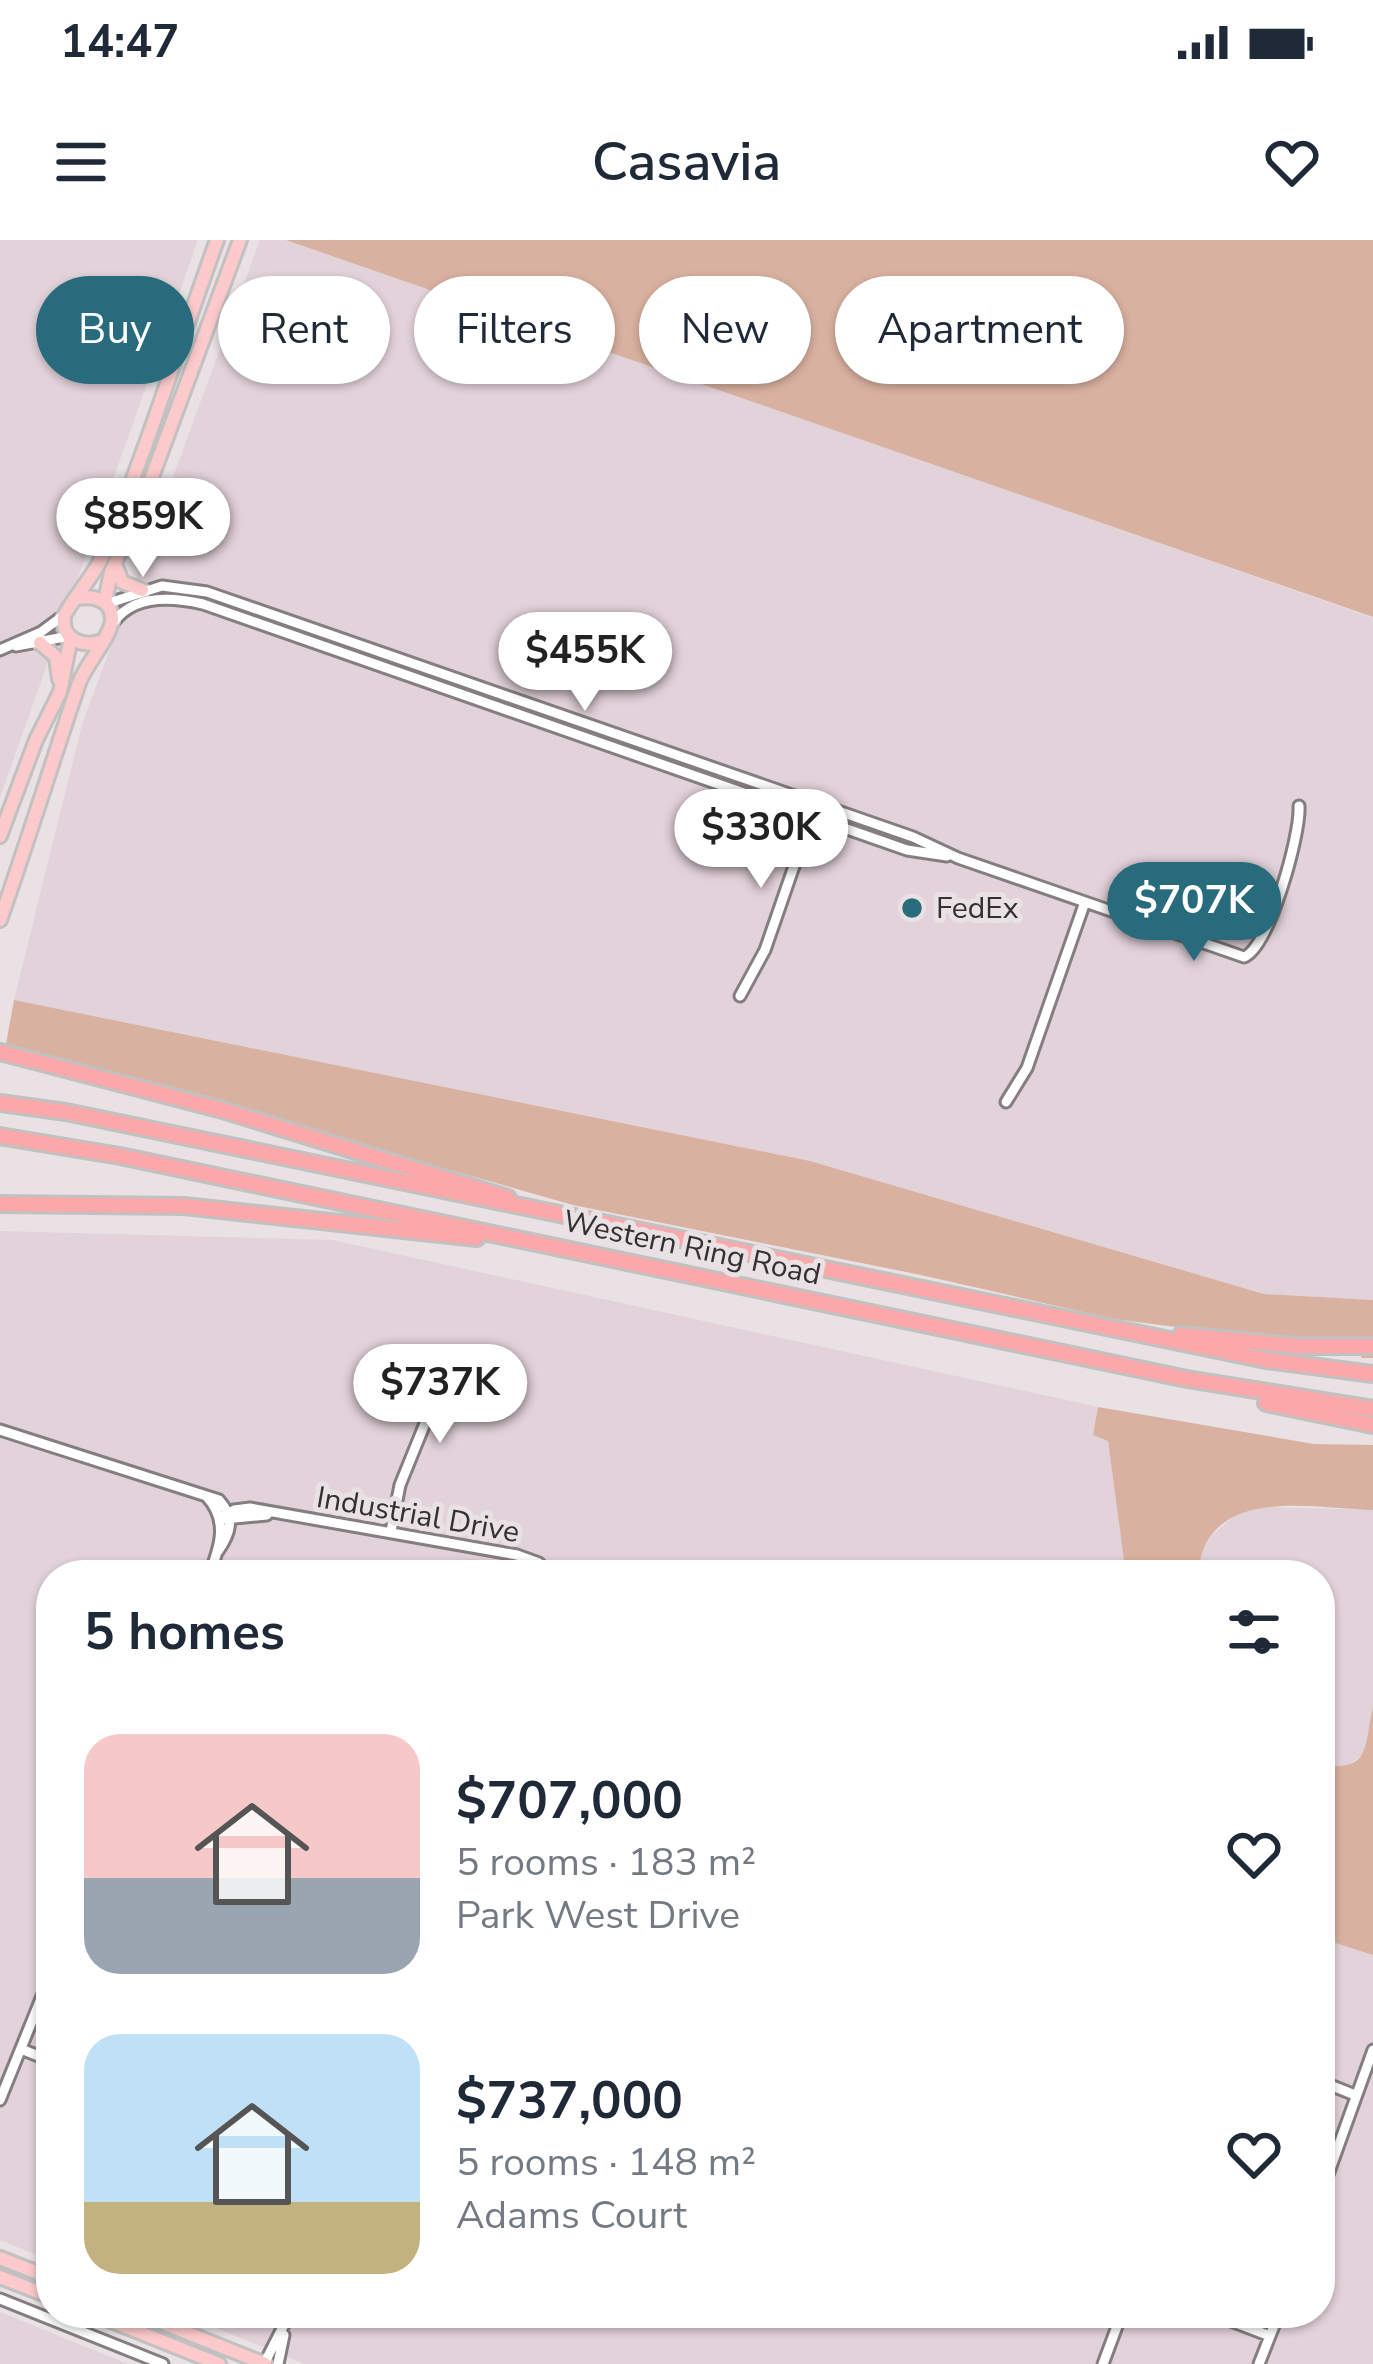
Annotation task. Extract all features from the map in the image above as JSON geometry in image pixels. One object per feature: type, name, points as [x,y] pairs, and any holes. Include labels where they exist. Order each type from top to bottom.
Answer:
[{"type":"highway","points":[[0,1052],[219,1109],[594,1224]]},
{"type":"highway","name":"Western Ring Road","points":[[0,1103],[66,1112],[1265,1360],[1373,1374]]},
{"type":"highway","name":"Western Ring Road","points":[[0,1136],[120,1156],[1250,1392],[1373,1408]]},
{"type":"highway","points":[[0,1207],[217,1209],[417,1234],[530,1242]]},
{"type":"highway","points":[[1105,1328],[1297,1346],[1373,1346]]},
{"type":"highway","points":[[1054,1352],[1373,1425]]},
{"type":"main road","points":[[0,836],[36,740],[60,692],[70,637],[64,615],[102,557],[217,240]]},
{"type":"main road","points":[[0,920],[82,676],[112,626],[105,603],[115,563],[146,493],[240,240]]},
{"type":"main road","points":[[115,563],[122,582],[142,590]]},
{"type":"main road","points":[[78,598],[89,596],[105,603]]},
{"type":"main road","points":[[70,637],[83,644],[102,640]]},
{"type":"main road","points":[[40,643],[56,657],[60,692]]},
{"type":"main road","points":[[0,2258],[36,2272]]},
{"type":"main road","points":[[0,2277],[36,2291]]},
{"type":"main road","points":[[128,2328],[218,2364]]},
{"type":"main road","points":[[175,2328],[265,2364]]},
{"type":"street","points":[[105,603],[162,586],[190,587],[907,850],[958,858]]},
{"type":"street","points":[[112,626],[127,608],[154,600],[203,604],[815,803],[1237,956],[1250,957],[1260,945],[1298,836],[1299,806]]},
{"type":"street","points":[[4,648],[41,632],[64,615]]},
{"type":"street","points":[[4,648],[70,637]]},
{"type":"street","points":[[740,996],[765,950],[815,803]]},
{"type":"street","points":[[1006,1102],[1027,1068],[1085,902]]},
{"type":"street","points":[[391,1531],[400,1485],[454,1352]]},
{"type":"street","points":[[0,1430],[206,1497],[226,1517],[214,1560]]},
{"type":"street","name":"Industrial Drive","points":[[226,1517],[250,1508],[531,1560]]},
{"type":"street","points":[[0,2100],[36,2012]]},
{"type":"street","points":[[21,2049],[36,2056]]},
{"type":"street","points":[[1335,2153],[1373,2050]]},
{"type":"street","points":[[1335,2087],[1355,2095]]},
{"type":"street","points":[[0,2299],[36,2313]]},
{"type":"street","points":[[73,2328],[164,2364]]},
{"type":"street","points":[[1103,2364],[1116,2328]]},
{"type":"street","points":[[1249,2328],[1270,2336]]},
{"type":"street","points":[[1259,2364],[1273,2328]]},
{"type":"street","points":[[265,2364],[284,2329]]},
{"type":"street","points":[[278,2364],[284,2329]]},
{"type":"shaded area","points":[[0,240],[198,240],[185,276],[36,276],[36,384],[147,384],[0,797]]},
{"type":"shaded area","points":[[260,240],[293,240],[414,282],[414,384],[615,384],[615,353],[639,361],[639,384],[704,384],[1373,618],[1373,1300],[1264,1294],[810,1161],[14,1000],[82,725],[218,354],[218,384],[390,384],[390,276],[247,276]]},
{"type":"shaded area","points":[[286,240],[1373,240],[1373,617],[701,384],[811,384],[811,276],[639,276],[639,362],[615,354],[615,276],[414,276],[414,284]]},
{"type":"shaded area","points":[[14,1000],[810,1161],[1264,1294],[1373,1300],[1373,1358],[1362,1358],[1350,1338],[1230,1334],[1114,1319],[573,1205],[6,1044]]},
{"type":"shaded area","points":[[0,1231],[332,1240],[1098,1407],[1093,1434],[1108,1440],[1124,1560],[36,1560],[36,2255],[0,2240]]},
{"type":"shaded area","points":[[1098,1407],[1314,1444],[1373,1445],[1373,1510],[1265,1508],[1219,1526],[1202,1560],[1124,1560],[1108,1441],[1093,1435]]},
{"type":"shaded area","points":[[1259,1507],[1373,1510],[1373,1707],[1364,1753],[1347,1767],[1335,1766],[1335,1560],[1200,1560],[1211,1536],[1239,1512]]},
{"type":"shaded area","points":[[1373,1707],[1373,1955],[1335,1943],[1335,1766],[1357,1760],[1366,1744]]},
{"type":"shaded area","points":[[1335,1943],[1373,1955],[1373,2364],[305,2364],[216,2328],[1335,2328]]},
{"type":"shaded area","points":[[0,2312],[128,2364],[0,2364]]},
{"type":"place","name":"FedEx","points":[[912,908]]}]
